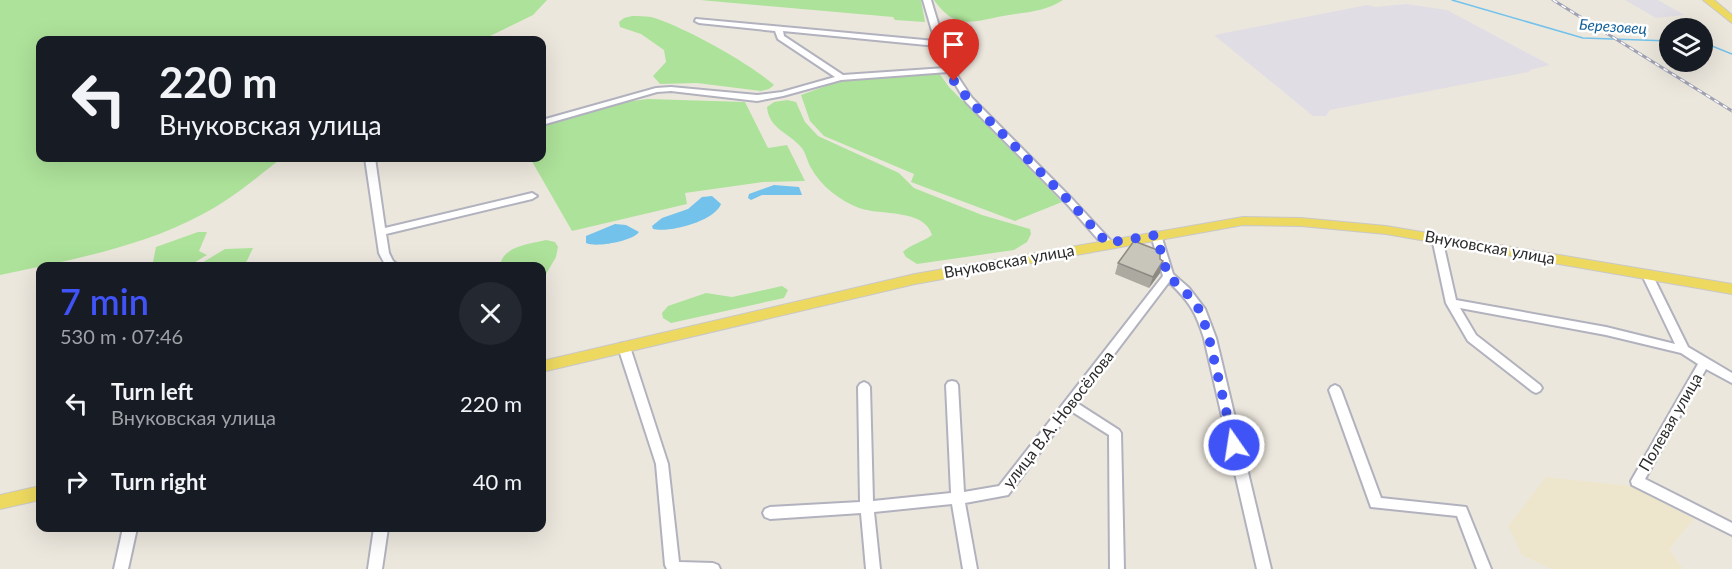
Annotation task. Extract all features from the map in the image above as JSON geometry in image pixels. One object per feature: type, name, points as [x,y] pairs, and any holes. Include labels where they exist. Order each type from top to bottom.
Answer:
[{"type":"main road","points":[[1708,0],[1732,20]]},
{"type":"main road","name":"Внуковская улица","points":[[546,366],[915,279],[1226,223],[1267,220],[1345,225],[1437,238],[1732,289]]},
{"type":"main road","points":[[0,502],[36,494]]},
{"type":"street","points":[[927,0],[948,70],[969,100],[1071,203],[1107,243]]},
{"type":"street","points":[[699,21],[939,44]]},
{"type":"street","points":[[778,29],[781,37],[841,78]]},
{"type":"street","points":[[546,122],[656,90],[671,89],[757,98],[783,94],[841,78],[948,70]]},
{"type":"street","points":[[371,162],[384,253],[388,262]]},
{"type":"street","points":[[381,232],[532,196]]},
{"type":"street","points":[[1156,235],[1168,276],[1185,291],[1201,312],[1264,569]]},
{"type":"street","points":[[1437,238],[1451,303],[1472,338],[1536,388]]},
{"type":"street","points":[[1647,274],[1684,350]]},
{"type":"street","name":"улица В.А. Новосёлова","points":[[770,513],[867,508],[958,499],[1003,491],[1168,276]]},
{"type":"street","points":[[1451,303],[1606,331],[1684,350],[1732,379]]},
{"type":"street","points":[[624,347],[662,464],[672,565],[678,569],[713,569]]},
{"type":"street","name":"Полевая улица","points":[[1704,363],[1637,481],[1732,530]]},
{"type":"street","points":[[952,385],[958,499],[970,569]]},
{"type":"street","points":[[864,387],[867,508],[873,569]]},
{"type":"street","points":[[1335,390],[1376,503],[1461,511],[1484,569]]},
{"type":"street","points":[[1070,404],[1115,433],[1117,569]]},
{"type":"street","points":[[121,569],[129,532]]},
{"type":"street","points":[[375,569],[380,532]]},
{"type":"shaded area","points":[[1625,0],[1658,0],[1684,15],[1656,18]]},
{"type":"shaded area","points":[[1406,4],[1447,10],[1550,65],[1529,72],[1330,110],[1326,116],[1313,116],[1214,35],[1367,5],[1375,7]]},
{"type":"shaded area","points":[[1546,477],[1631,486],[1694,519],[1669,549],[1683,569],[1551,569],[1522,555],[1508,526]]},
{"type":"green space","points":[[0,0],[547,0],[533,15],[490,36],[36,36],[36,162],[277,162],[224,202],[179,226],[104,252],[60,262],[36,262],[36,267],[0,275]]},
{"type":"green space","points":[[700,0],[921,0],[925,22],[895,20],[893,17]]},
{"type":"green space","points":[[934,0],[1063,0],[1050,7],[968,22],[951,17]]},
{"type":"green space","points":[[632,16],[651,17],[664,21],[697,36],[733,56],[774,85],[761,91],[697,83],[660,84],[653,76],[666,62],[664,50],[641,34],[620,27],[619,22]]},
{"type":"green space","points":[[939,73],[949,87],[1062,202],[1015,221],[911,182],[914,174],[824,136],[810,121],[801,95],[840,81]]},
{"type":"green space","points":[[648,99],[745,102],[768,148],[787,145],[805,181],[763,182],[685,193],[687,204],[572,231],[532,162],[546,162],[546,124],[625,102]]},
{"type":"green space","points":[[787,100],[796,102],[805,122],[818,136],[899,173],[914,188],[982,215],[1030,229],[1031,234],[1027,242],[1014,250],[917,264],[906,257],[903,252],[932,235],[927,226],[901,214],[859,208],[844,201],[825,186],[815,175],[801,147],[771,120],[767,107],[774,102]]},
{"type":"green space","points":[[198,232],[207,232],[199,251],[207,255],[195,262],[153,262],[156,247]]},
{"type":"green space","points":[[546,240],[555,242],[558,247],[556,257],[546,274],[546,262],[501,262],[505,254],[525,245]]},
{"type":"green space","points":[[253,248],[246,262],[203,262],[225,249]]},
{"type":"green space","points":[[782,286],[788,290],[784,298],[671,323],[663,318],[662,313],[668,306],[706,293],[732,297]]},
{"type":"water","points":[[774,185],[799,187],[802,195],[762,195],[751,200],[748,198],[749,194]]},
{"type":"water","points":[[712,196],[721,204],[710,216],[680,227],[653,229],[652,226],[662,218],[688,209],[702,197]]},
{"type":"water","points":[[615,224],[626,225],[639,232],[630,238],[614,243],[598,245],[586,243],[586,236]]},
{"type":"building","points":[[1134,241],[1160,251],[1160,259],[1163,261],[1153,277],[1118,263]]},
{"type":"waterway","name":"Березовец","points":[[1452,0],[1583,38],[1659,41]]},
{"type":"waterway","name":"Березовец","points":[[1713,46],[1732,54]]},
{"type":"railway","points":[[1553,0],[1732,111]]},
{"type":"route","points":[[954,81],[969,100],[1071,203],[1107,243],[1156,235],[1168,276],[1185,291],[1201,312],[1234,445]]}]
